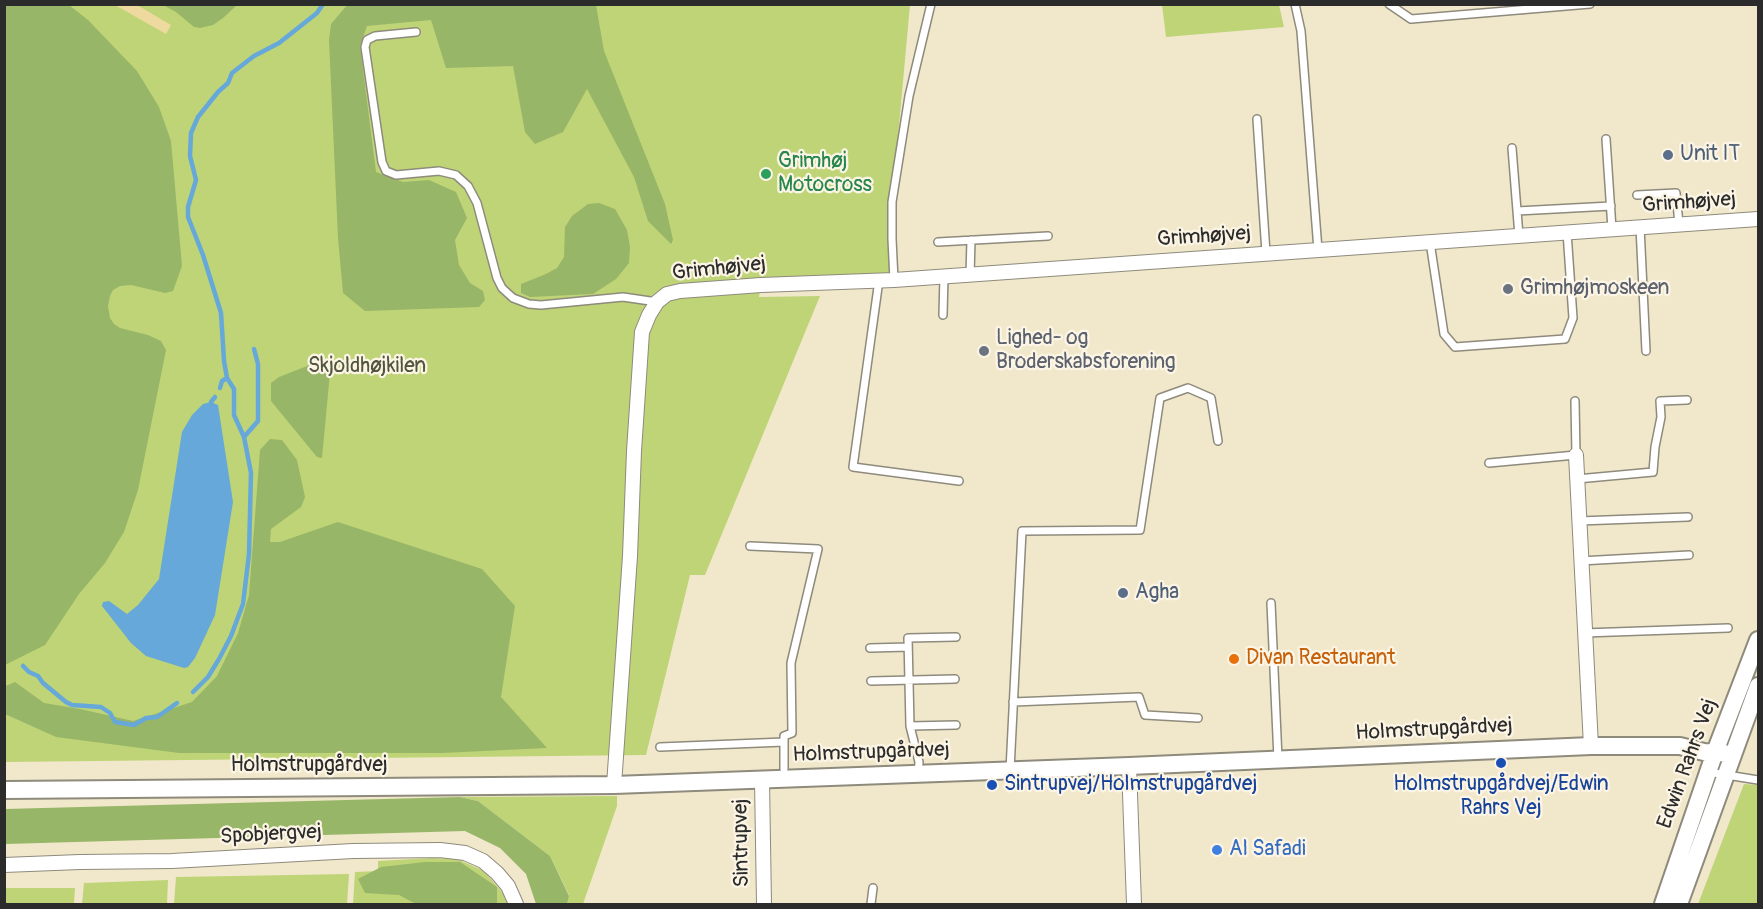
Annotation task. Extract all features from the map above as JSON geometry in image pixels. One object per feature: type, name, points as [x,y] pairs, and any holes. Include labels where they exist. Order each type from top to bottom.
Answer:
[{"type":"street","name":"Grimhøjvej","points":[[657,303],[667,294],[680,291],[970,275],[1758,219]]},
{"type":"street","points":[[614,785],[630,556],[642,332],[657,303]]},
{"type":"street","points":[[1576,455],[1591,746]]},
{"type":"street","name":"Edwin Rahrs Vej","points":[[1663,904],[1715,752],[1758,640]]},
{"type":"street","name":"Edwin Rahrs Vej","points":[[1679,904],[1758,686]]},
{"type":"street","name":"Holmstrupgårdvej","points":[[4,790],[614,785],[1591,746],[1680,746],[1733,754]]},
{"type":"street","points":[[1129,766],[1134,904]]},
{"type":"street","name":"Sintrupvej","points":[[762,780],[764,904]]},
{"type":"street","name":"Spobjergvej","points":[[4,865],[172,861],[353,851],[441,850],[465,853],[483,861],[508,886],[516,904]]},
{"type":"lane","points":[[894,280],[892,202],[909,96],[931,4]]},
{"type":"lane","points":[[1295,4],[1301,31],[1318,250]]},
{"type":"lane","points":[[1389,4],[1411,19],[1590,4]]},
{"type":"lane","points":[[416,32],[375,36],[367,40],[365,47],[382,162],[386,171],[396,175],[440,171],[456,175],[468,186],[477,203],[496,278],[502,288],[513,298],[529,304],[541,305],[623,297],[657,303]]},
{"type":"lane","points":[[1257,119],[1266,253]]},
{"type":"lane","points":[[1606,139],[1612,229]]},
{"type":"lane","points":[[1512,148],[1519,236]]},
{"type":"lane","points":[[1637,195],[1676,193],[1679,224]]},
{"type":"lane","points":[[1517,211],[1611,206]]},
{"type":"lane","points":[[1640,227],[1646,351]]},
{"type":"lane","points":[[1430,242],[1444,334],[1455,347],[1565,339],[1573,318],[1567,232]]},
{"type":"lane","points":[[938,242],[1048,236]]},
{"type":"lane","points":[[970,275],[971,240]]},
{"type":"lane","points":[[943,315],[944,276]]},
{"type":"lane","points":[[879,280],[853,467],[959,481]]},
{"type":"lane","points":[[1010,770],[1022,531],[1140,530],[1160,398],[1188,388],[1211,398],[1218,441]]},
{"type":"lane","points":[[1576,479],[1653,472],[1661,417],[1660,401],[1687,400]]},
{"type":"lane","points":[[1489,463],[1576,455],[1575,401]]},
{"type":"lane","points":[[1579,521],[1688,517]]},
{"type":"lane","points":[[750,546],[818,549],[791,663],[792,733],[784,736],[784,769]]},
{"type":"lane","points":[[1581,561],[1689,555]]},
{"type":"lane","points":[[1271,603],[1278,760]]},
{"type":"lane","points":[[1584,633],[1728,628]]},
{"type":"lane","points":[[918,774],[919,762],[910,726],[908,638],[956,637]]},
{"type":"lane","points":[[870,648],[908,647]]},
{"type":"lane","points":[[871,681],[955,679]]},
{"type":"lane","points":[[1013,702],[1139,697],[1144,715],[1198,718]]},
{"type":"lane","points":[[910,726],[956,725]]},
{"type":"lane","points":[[660,747],[784,742]]},
{"type":"lane","points":[[1708,772],[1758,780]]},
{"type":"lane","points":[[872,904],[873,888]]},
{"type":"green space","points":[[5,4],[69,5],[88,20],[137,71],[159,107],[171,141],[182,266],[173,291],[165,293],[131,285],[120,286],[113,290],[110,296],[108,306],[110,318],[114,324],[161,341],[166,350],[138,490],[124,532],[105,563],[79,594],[45,645],[5,665]]},
{"type":"green space","points":[[237,4],[213,25],[200,28],[194,27],[176,12],[163,5]]},
{"type":"green space","points":[[348,4],[596,5],[604,51],[665,204],[673,240],[671,244],[648,221],[634,177],[587,89],[563,132],[535,144],[525,132],[513,66],[446,68],[431,20],[367,26],[360,46],[376,172],[403,182],[429,180],[456,192],[467,218],[455,240],[459,265],[470,283],[483,291],[485,300],[479,307],[365,311],[343,293],[338,238],[329,40],[331,24]]},
{"type":"green space","name":"Skjoldhøjkilen","points":[[4,5],[910,5],[892,202],[894,280],[761,285],[759,297],[820,296],[705,575],[690,575],[646,755],[5,762]]},
{"type":"green space","points":[[1162,5],[1279,5],[1284,27],[1166,37]]},
{"type":"green space","points":[[599,203],[615,209],[627,230],[630,247],[629,263],[616,279],[593,294],[530,297],[521,293],[521,284],[557,268],[564,257],[565,227],[572,216],[588,204]]},
{"type":"green space","points":[[325,359],[331,362],[322,458],[317,457],[271,401],[271,383],[279,377]]},
{"type":"green space","points":[[270,439],[282,440],[297,460],[305,497],[301,507],[271,529],[270,542],[280,542],[338,522],[482,569],[515,606],[501,697],[547,748],[442,753],[179,753],[56,737],[5,714],[6,686],[15,682],[44,703],[133,721],[192,702],[217,676],[238,633],[249,595],[260,450]]},
{"type":"green space","points":[[1744,784],[1758,785],[1758,904],[1698,904]]},
{"type":"green space","points":[[617,796],[617,806],[583,904],[567,904],[569,895],[550,856],[478,801],[460,797]]},
{"type":"green space","points":[[460,797],[478,801],[550,856],[569,896],[567,904],[536,904],[526,874],[500,848],[465,831],[5,844],[5,809]]},
{"type":"green space","points":[[457,859],[484,871],[507,898],[508,904],[353,904],[355,872],[378,871],[378,861]]},
{"type":"green space","points":[[425,862],[460,862],[497,887],[497,904],[416,904],[399,895],[365,893],[358,879],[381,867]]},
{"type":"green space","points":[[349,874],[347,904],[174,904],[176,877]]},
{"type":"green space","points":[[168,880],[167,904],[82,904],[84,883]]},
{"type":"green space","points":[[5,888],[75,888],[74,904],[5,904]]},
{"type":"sand","points":[[115,5],[137,5],[171,25],[166,34]]},
{"type":"water","points":[[211,402],[218,405],[233,502],[215,615],[195,658],[188,667],[184,668],[146,656],[131,643],[102,606],[103,602],[109,601],[127,614],[138,605],[159,579],[182,432],[192,415],[203,404]]},
{"type":"waterway","points":[[193,692],[208,677],[219,659],[243,604],[249,554],[251,473],[244,437],[234,415],[234,389],[227,378],[221,313],[203,255],[188,217],[188,207],[196,180],[190,156],[191,133],[198,117],[228,83],[232,73],[254,56],[279,43],[317,13],[323,4]]},
{"type":"waterway","points":[[244,437],[258,421],[258,364],[254,349]]},
{"type":"waterway","points":[[220,388],[222,381],[227,378]]},
{"type":"waterway","points":[[211,402],[215,397]]},
{"type":"waterway","points":[[23,666],[38,676],[66,702],[72,705],[101,707],[110,713],[115,722],[134,725],[146,718],[157,717],[177,703]]},
{"type":"place","name":"Unit IT","points":[[1668,155]]},
{"type":"place","name":"Grimhøj Motocross","points":[[766,174]]},
{"type":"place","name":"Grimhøjmoskeen","points":[[1508,289]]},
{"type":"place","name":"Lighed- og Broderskabsforening","points":[[984,351]]},
{"type":"place","name":"Agha","points":[[1123,593]]},
{"type":"place","name":"Divan Restaurant","points":[[1234,659]]},
{"type":"place","name":"Holmstrupgårdvej/Edwin Rahrs Vej","points":[[1501,763]]},
{"type":"place","name":"Sintrupvej/Holmstrupgårdvej","points":[[992,785]]},
{"type":"place","name":"Al Safadi","points":[[1217,850]]}]
